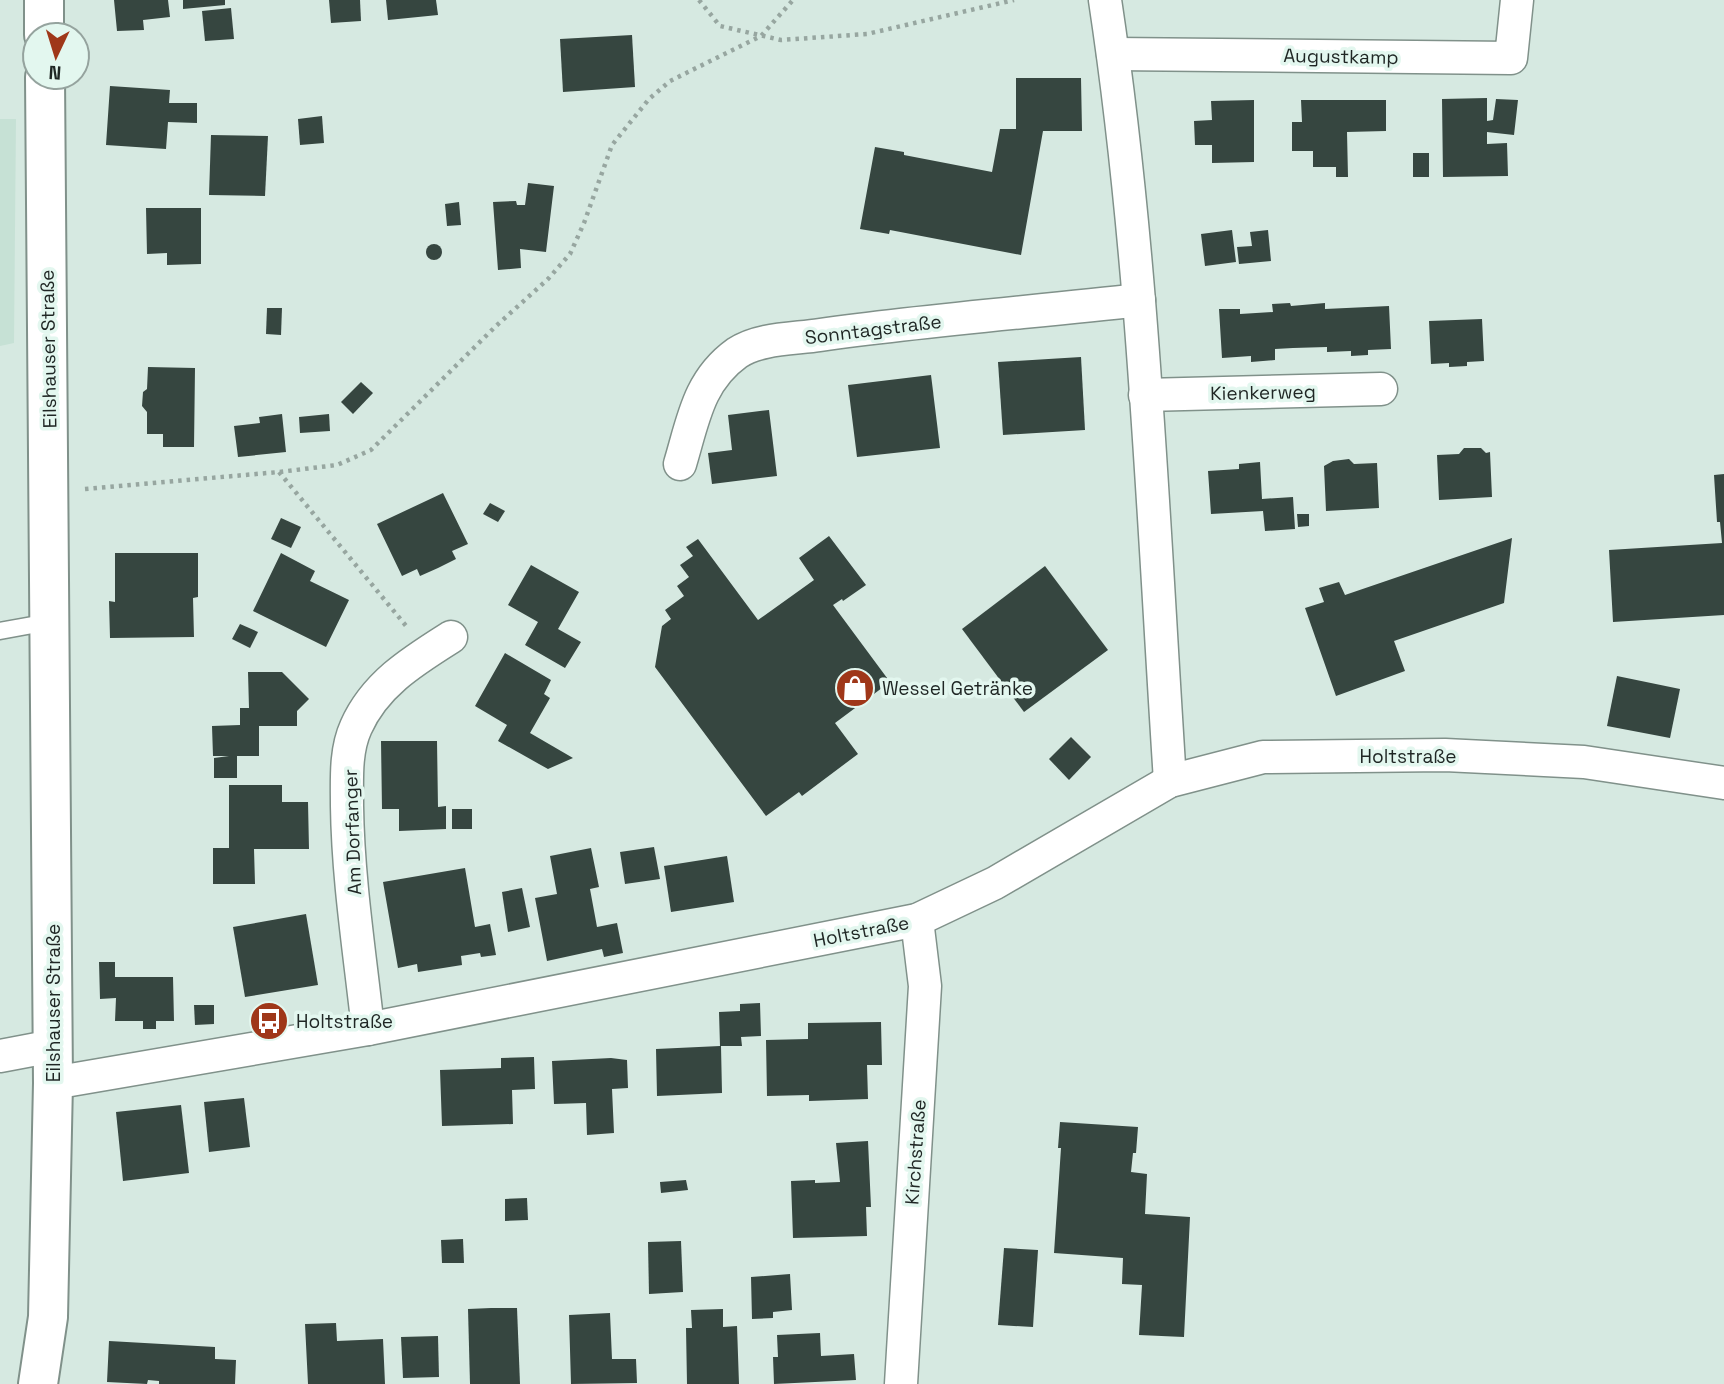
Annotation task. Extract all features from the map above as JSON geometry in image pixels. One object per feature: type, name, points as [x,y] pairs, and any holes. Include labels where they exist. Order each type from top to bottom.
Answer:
[{"type":"street","points":[[44,0],[44,21]]},
{"type":"street","points":[[1105,0],[1139,300],[1170,782]]},
{"type":"street","name":"Augustkamp","points":[[1113,54],[1511,58],[1517,0]]},
{"type":"street","name":"Eilshauser Straße","points":[[38,1384],[48,1317],[53,1064],[45,91]]},
{"type":"street","name":"Sonntagstraße","points":[[680,464],[703,390],[712,375],[739,351],[755,344],[1139,300]]},
{"type":"street","name":"Kienkerweg","points":[[1145,395],[1381,389]]},
{"type":"street","name":"Am Dorfanger","points":[[368,1029],[348,844],[350,744],[363,715],[380,689],[402,669],[439,645]]},
{"type":"street","name":"Holtstraße","points":[[0,1056],[53,1064],[368,1029],[917,920],[995,883],[1170,782],[1263,757],[1445,755],[1584,762],[1724,783]]},
{"type":"street","name":"Kirchstraße","points":[[901,1384],[925,986],[917,920]]},
{"type":"lane","points":[[0,631],[50,622]]},
{"type":"path","points":[[699,0],[720,26],[781,40],[867,34],[1014,0]]},
{"type":"path","points":[[50,490],[90,489],[337,465],[371,450],[496,326],[548,279],[570,254],[612,145],[633,116],[670,81],[761,36],[793,0]]},
{"type":"path","points":[[279,472],[439,645]]},
{"type":"shaded area","points":[[0,119],[16,119],[14,343],[0,346]]},
{"type":"building","points":[[114,0],[168,0],[170,17],[143,20],[144,30],[117,31]]},
{"type":"building","points":[[183,0],[225,0],[225,5],[183,9]]},
{"type":"building","points":[[329,0],[360,0],[361,21],[331,23]]},
{"type":"building","points":[[386,0],[436,0],[438,15],[388,20]]},
{"type":"building","points":[[231,8],[234,39],[205,41],[202,11]]},
{"type":"building","points":[[632,35],[635,87],[563,92],[560,39]]},
{"type":"building","points":[[1016,78],[1081,78],[1082,131],[1043,131],[1021,255],[890,230],[889,234],[860,229],[875,147],[992,172],[1000,129],[1016,129]]},
{"type":"building","points":[[110,86],[170,90],[169,103],[197,103],[197,123],[168,122],[166,149],[106,145]]},
{"type":"building","points":[[1487,98],[1487,121],[1493,120],[1496,99],[1518,100],[1514,135],[1487,132],[1487,144],[1507,143],[1508,176],[1443,177],[1442,99]]},
{"type":"building","points":[[1254,100],[1254,162],[1212,163],[1212,145],[1195,145],[1194,121],[1212,120],[1211,101]]},
{"type":"building","points":[[1301,100],[1386,100],[1386,131],[1347,132],[1348,177],[1336,177],[1336,167],[1313,167],[1313,151],[1292,151],[1292,122],[1302,122]]},
{"type":"building","points":[[322,116],[324,143],[300,145],[298,119]]},
{"type":"building","points":[[211,135],[268,136],[265,196],[209,195]]},
{"type":"building","points":[[1413,153],[1429,153],[1429,177],[1413,177]]},
{"type":"building","points":[[528,183],[554,186],[546,252],[520,249],[521,268],[498,270],[493,202],[516,201],[517,205],[525,205]]},
{"type":"building","points":[[459,202],[461,225],[447,226],[445,204]]},
{"type":"building","points":[[146,208],[201,208],[201,264],[167,265],[167,253],[147,254]]},
{"type":"building","points":[[1232,230],[1236,262],[1205,266],[1201,234]]},
{"type":"building","points":[[1268,230],[1271,261],[1239,264],[1237,247],[1252,246],[1250,232]]},
{"type":"building","points":[[431,244],[437,244],[442,252],[440,258],[431,260],[426,255],[426,249]]},
{"type":"building","points":[[1290,303],[1291,306],[1325,303],[1325,309],[1389,306],[1391,349],[1368,350],[1368,355],[1351,356],[1351,351],[1327,352],[1327,347],[1293,348],[1275,349],[1275,360],[1251,362],[1251,356],[1222,358],[1219,309],[1240,309],[1240,314],[1273,312],[1272,304]]},
{"type":"building","points":[[267,308],[282,308],[281,335],[266,334]]},
{"type":"building","points":[[1482,319],[1484,361],[1467,362],[1467,366],[1431,364],[1429,321]]},
{"type":"building","points":[[1081,357],[1085,430],[1003,435],[998,362]]},
{"type":"building","points":[[148,367],[195,368],[194,447],[163,447],[163,434],[147,434],[147,412],[142,406],[143,392],[147,389]]},
{"type":"building","points":[[931,375],[940,448],[857,457],[848,385]]},
{"type":"building","points":[[361,382],[373,393],[353,414],[341,402]]},
{"type":"building","points":[[769,410],[777,476],[712,484],[708,453],[732,450],[728,415]]},
{"type":"building","points":[[282,414],[286,452],[238,457],[234,426],[260,423],[259,417]]},
{"type":"building","points":[[329,414],[330,431],[300,433],[299,417]]},
{"type":"building","points":[[1464,448],[1481,448],[1486,453],[1490,452],[1492,497],[1439,500],[1437,455],[1459,454]]},
{"type":"building","points":[[1349,459],[1354,464],[1377,463],[1379,508],[1326,511],[1324,466],[1333,461]]},
{"type":"building","points":[[1260,462],[1262,499],[1293,497],[1295,529],[1265,531],[1263,511],[1211,514],[1208,471],[1239,469],[1239,464]]},
{"type":"building","points":[[1724,474],[1724,615],[1613,622],[1609,550],[1722,543],[1720,522],[1717,522],[1714,475]]},
{"type":"building","points":[[443,493],[468,544],[452,551],[456,559],[438,568],[420,576],[417,569],[402,576],[377,524]]},
{"type":"building","points":[[490,503],[505,511],[498,522],[483,514]]},
{"type":"building","points":[[1297,514],[1309,514],[1309,526],[1298,527]]},
{"type":"building","points":[[281,518],[301,527],[291,548],[271,539]]},
{"type":"building","points":[[829,536],[866,585],[833,605],[890,682],[835,723],[858,754],[802,796],[799,792],[766,816],[655,667],[662,626],[671,619],[665,610],[684,596],[677,586],[689,577],[680,565],[693,556],[686,547],[698,539],[758,620],[814,580],[799,558]]},
{"type":"building","points":[[1512,538],[1504,603],[1394,641],[1405,671],[1336,696],[1305,608],[1324,602],[1319,588],[1339,582],[1345,595]]},
{"type":"building","points":[[115,553],[198,553],[198,597],[193,598],[194,637],[110,638],[109,601],[115,602]]},
{"type":"building","points":[[281,553],[315,571],[310,581],[349,600],[326,647],[253,611]]},
{"type":"building","points":[[531,565],[579,592],[558,629],[581,642],[565,668],[525,645],[538,622],[508,605]]},
{"type":"building","points":[[1045,566],[1108,650],[1024,712],[962,629]]},
{"type":"building","points":[[240,624],[258,632],[250,648],[232,639]]},
{"type":"building","points":[[505,653],[551,680],[544,694],[550,698],[530,733],[573,758],[548,769],[498,741],[507,725],[475,706]]},
{"type":"building","points":[[248,672],[282,672],[309,699],[297,711],[297,726],[259,726],[259,756],[237,756],[237,778],[214,778],[214,758],[229,756],[213,756],[212,726],[240,725],[240,708],[249,708]]},
{"type":"building","points":[[1617,676],[1680,689],[1670,738],[1607,726]]},
{"type":"building","points":[[1071,737],[1091,757],[1069,780],[1049,759]]},
{"type":"building","points":[[381,741],[437,741],[438,807],[446,806],[446,829],[399,831],[399,809],[382,809]]},
{"type":"building","points":[[229,785],[282,785],[282,802],[308,802],[309,849],[254,849],[255,884],[213,884],[213,848],[229,848]]},
{"type":"building","points":[[452,809],[472,809],[472,829],[452,829]]},
{"type":"building","points":[[654,847],[660,879],[625,884],[620,852]]},
{"type":"building","points":[[591,848],[599,887],[590,889],[597,927],[617,923],[623,953],[604,957],[602,949],[547,961],[535,898],[557,894],[550,856]]},
{"type":"building","points":[[727,856],[734,902],[671,912],[664,866]]},
{"type":"building","points":[[465,868],[475,927],[490,924],[496,955],[481,957],[480,953],[461,956],[462,965],[418,972],[417,964],[398,968],[383,882]]},
{"type":"building","points":[[522,888],[530,927],[508,932],[502,892]]},
{"type":"building","points":[[306,914],[318,985],[245,997],[233,927]]},
{"type":"building","points":[[99,962],[115,962],[115,977],[173,977],[174,1021],[156,1021],[156,1029],[143,1029],[143,1021],[115,1021],[116,998],[100,999]]},
{"type":"building","points":[[760,1003],[761,1036],[741,1037],[742,1046],[721,1046],[722,1093],[657,1096],[656,1049],[720,1046],[719,1012],[740,1011],[740,1004]]},
{"type":"building","points":[[194,1005],[214,1005],[214,1024],[195,1025]]},
{"type":"building","points":[[881,1022],[882,1065],[867,1065],[868,1099],[809,1101],[809,1095],[767,1096],[766,1040],[808,1039],[808,1023]]},
{"type":"building","points":[[534,1057],[535,1089],[512,1090],[513,1124],[442,1126],[440,1070],[501,1068],[501,1058]]},
{"type":"building","points":[[611,1058],[627,1060],[628,1088],[612,1089],[614,1133],[587,1135],[586,1103],[554,1104],[552,1061]]},
{"type":"building","points":[[244,1098],[250,1147],[209,1152],[204,1102]]},
{"type":"building","points":[[181,1105],[189,1173],[123,1181],[116,1112]]},
{"type":"building","points":[[1060,1122],[1138,1127],[1131,1172],[1147,1174],[1145,1214],[1190,1217],[1184,1337],[1139,1335],[1142,1285],[1122,1284],[1123,1258],[1054,1253],[1061,1148],[1058,1148]]},
{"type":"building","points":[[868,1141],[871,1207],[866,1207],[867,1236],[793,1238],[791,1181],[840,1182],[836,1143]]},
{"type":"building","points":[[686,1180],[688,1190],[661,1193],[660,1182]]},
{"type":"building","points":[[527,1198],[528,1220],[505,1221],[505,1199]]},
{"type":"building","points":[[463,1239],[464,1263],[442,1263],[441,1240]]},
{"type":"building","points":[[681,1241],[683,1292],[649,1294],[648,1242]]},
{"type":"building","points":[[1004,1248],[1038,1250],[1033,1327],[998,1325]]},
{"type":"building","points":[[790,1274],[792,1310],[773,1312],[773,1318],[752,1319],[751,1277]]},
{"type":"building","points":[[517,1308],[520,1384],[470,1384],[468,1309]]},
{"type":"building","points":[[723,1309],[723,1327],[737,1326],[739,1384],[687,1384],[686,1328],[692,1328],[691,1310]]},
{"type":"building","points":[[610,1313],[612,1359],[636,1359],[637,1383],[571,1384],[569,1315]]},
{"type":"building","points":[[336,1323],[337,1341],[383,1339],[385,1384],[308,1384],[305,1324]]},
{"type":"building","points":[[820,1333],[821,1356],[854,1354],[856,1380],[774,1384],[773,1357],[778,1357],[777,1335]]},
{"type":"building","points":[[438,1336],[439,1377],[403,1378],[401,1337]]},
{"type":"building","points":[[109,1341],[215,1347],[215,1359],[236,1360],[235,1384],[159,1384],[159,1381],[148,1380],[147,1384],[107,1382]]},
{"type":"place","name":"Wessel Getränke","points":[[855,688]]},
{"type":"place","name":"Holtstraße","points":[[269,1021]]}]
